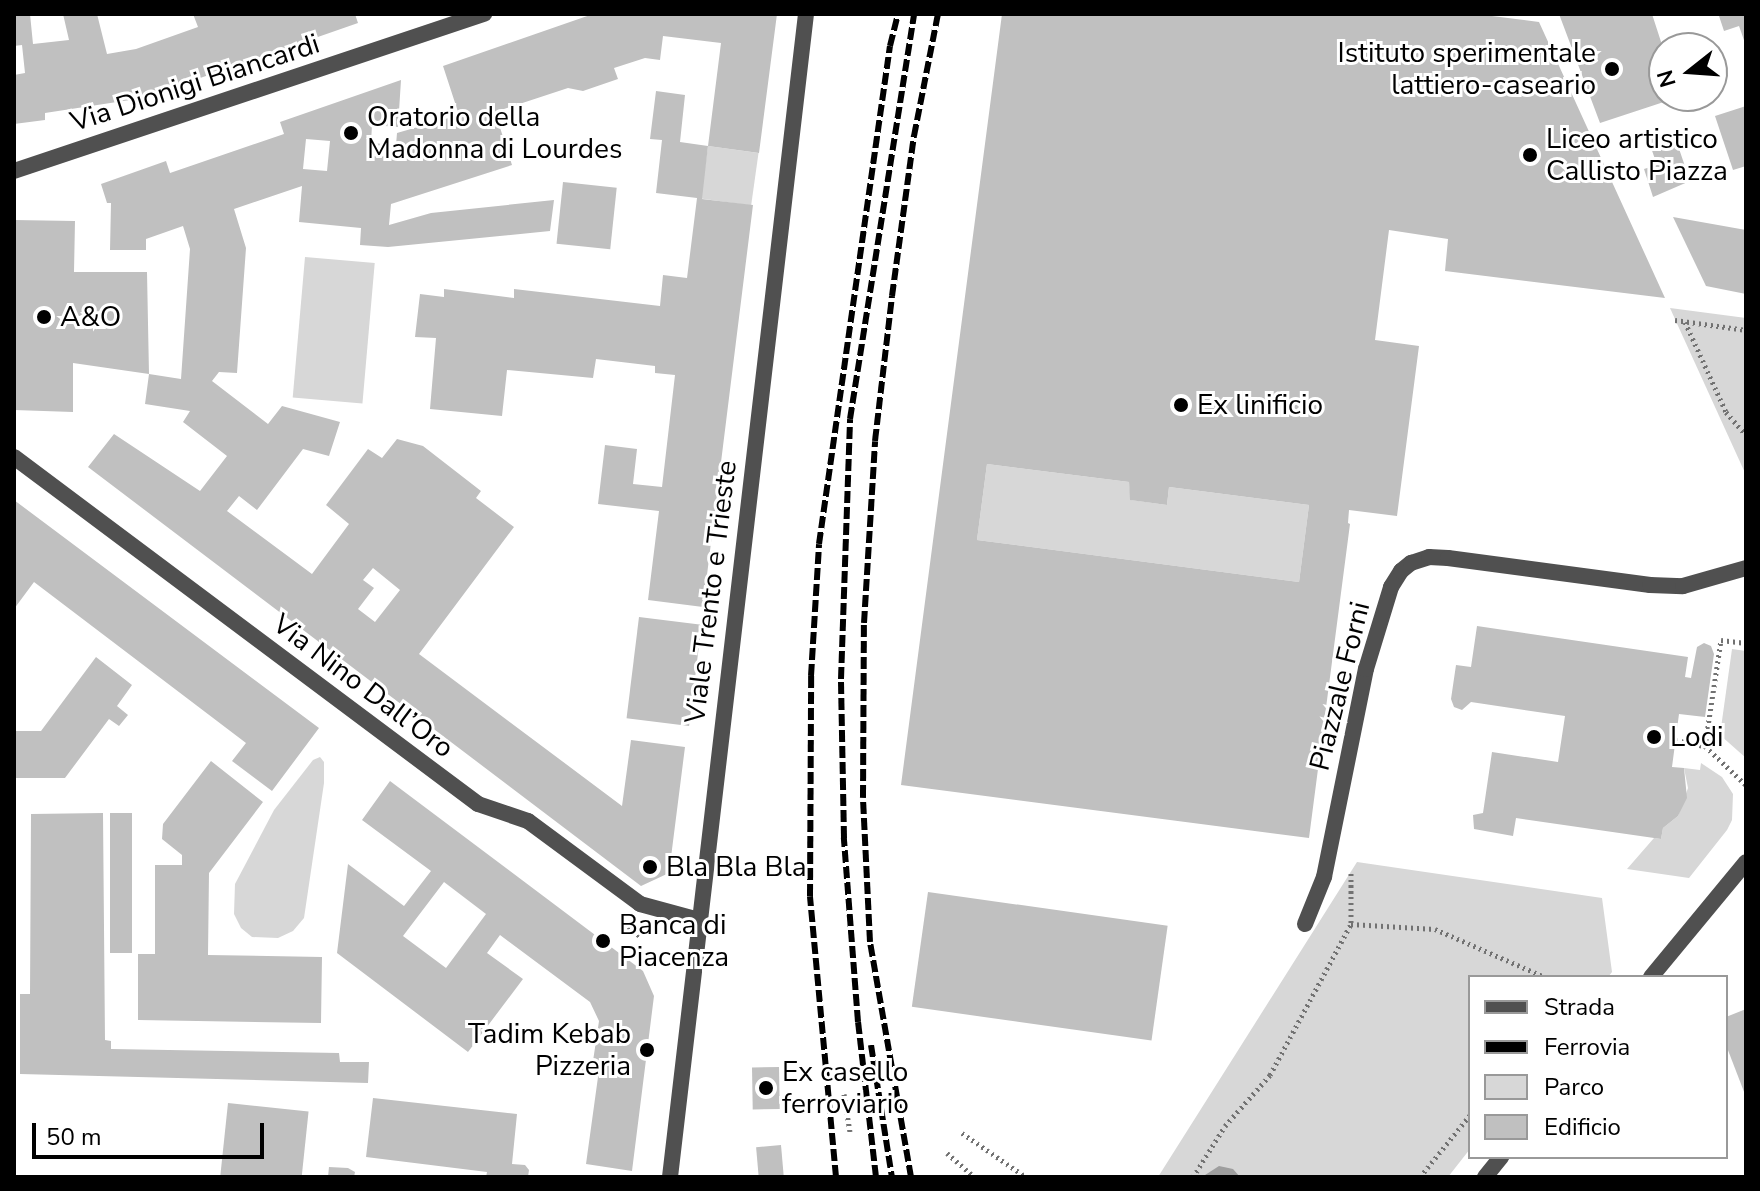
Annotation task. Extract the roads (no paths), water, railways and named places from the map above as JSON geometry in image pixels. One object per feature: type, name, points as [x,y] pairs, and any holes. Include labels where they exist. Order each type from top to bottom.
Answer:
[{"type":"street","name":"Via Dionigi Biancardi","points":[[14,171],[484,14]]},
{"type":"street","name":"Viale Trento e Trieste","points":[[670,1177],[806,14]]},
{"type":"street","name":"Via Nino Dall’Oro","points":[[14,457],[478,804],[528,821],[640,904],[699,920]]},
{"type":"street","name":"Piazzale Forni","points":[[1305,924],[1324,877],[1366,669],[1391,587],[1401,571],[1411,563],[1439,558],[1683,586],[1746,568]]},
{"type":"street","points":[[1653,975],[1746,862]]},
{"type":"street","points":[[1485,1177],[1499,1159]]},
{"type":"railway","points":[[836,1177],[810,896],[811,676],[819,544],[890,46],[898,14]]},
{"type":"railway","points":[[876,1177],[858,1022],[844,838],[841,679],[850,419],[914,14]]},
{"type":"railway","points":[[911,1177],[870,942],[863,797],[864,623],[875,441],[892,296],[914,136],[938,14]]},
{"type":"railway","points":[[871,1045],[892,1177]]},
{"type":"place","name":"Istituto sperimentale lattiero-caseario","points":[[1612,69]]},
{"type":"place","name":"Oratorio della Madonna di Lourdes","points":[[351,133]]},
{"type":"place","name":"Liceo artistico Callisto Piazza","points":[[1530,155]]},
{"type":"place","name":"A&O","points":[[44,317]]},
{"type":"place","name":"Ex linificio","points":[[1181,405]]},
{"type":"place","name":"Lodi","points":[[1654,737]]},
{"type":"place","name":"Bla Bla Bla","points":[[650,867]]},
{"type":"place","name":"Banca di Piacenza","points":[[603,941]]},
{"type":"place","name":"Tadim Kebab Pizzeria","points":[[647,1050]]},
{"type":"place","name":"Ex casello ferroviario","points":[[766,1088]]}]
